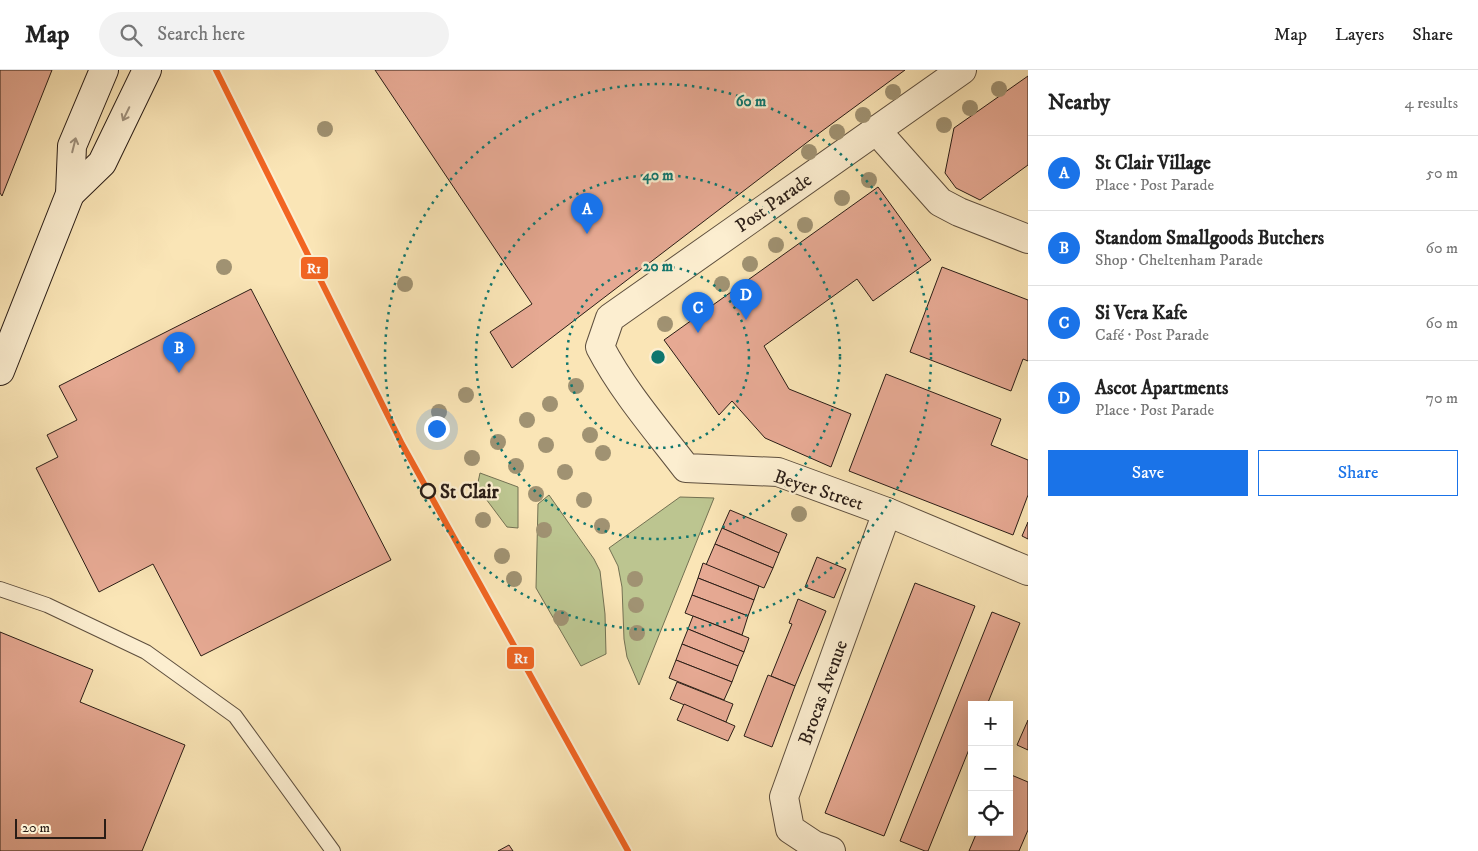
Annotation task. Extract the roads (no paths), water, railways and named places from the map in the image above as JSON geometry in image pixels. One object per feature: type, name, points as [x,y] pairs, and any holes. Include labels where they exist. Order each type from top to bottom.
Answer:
[{"type":"street","points":[[0,371],[70,194],[72,146],[104,70]]},
{"type":"street","points":[[70,194],[102,163],[146,70]]},
{"type":"street","name":"Post Parade","points":[[600,347],[610,318],[962,70]]},
{"type":"street","points":[[876,130],[940,202],[959,212],[1028,239]]},
{"type":"street","name":"Beyer Street","points":[[600,347],[610,366],[644,414],[686,468],[778,472],[887,512],[1028,571]]},
{"type":"street","name":"Brocas Avenue","points":[[831,851],[814,845],[790,829],[784,797],[887,512]]},
{"type":"lane","points":[[0,589],[47,605],[146,652],[235,716],[332,851]]},
{"type":"place","name":"St Clair Village","points":[[587,234]]},
{"type":"place","name":"Ascot Apartments","points":[[746,320]]},
{"type":"place","name":"Si Vera Kafe","points":[[698,333]]},
{"type":"place","name":"Standom Smallgoods Butchers","points":[[179,373]]},
{"type":"place","name":"St Clair","points":[[428,491]]}]
